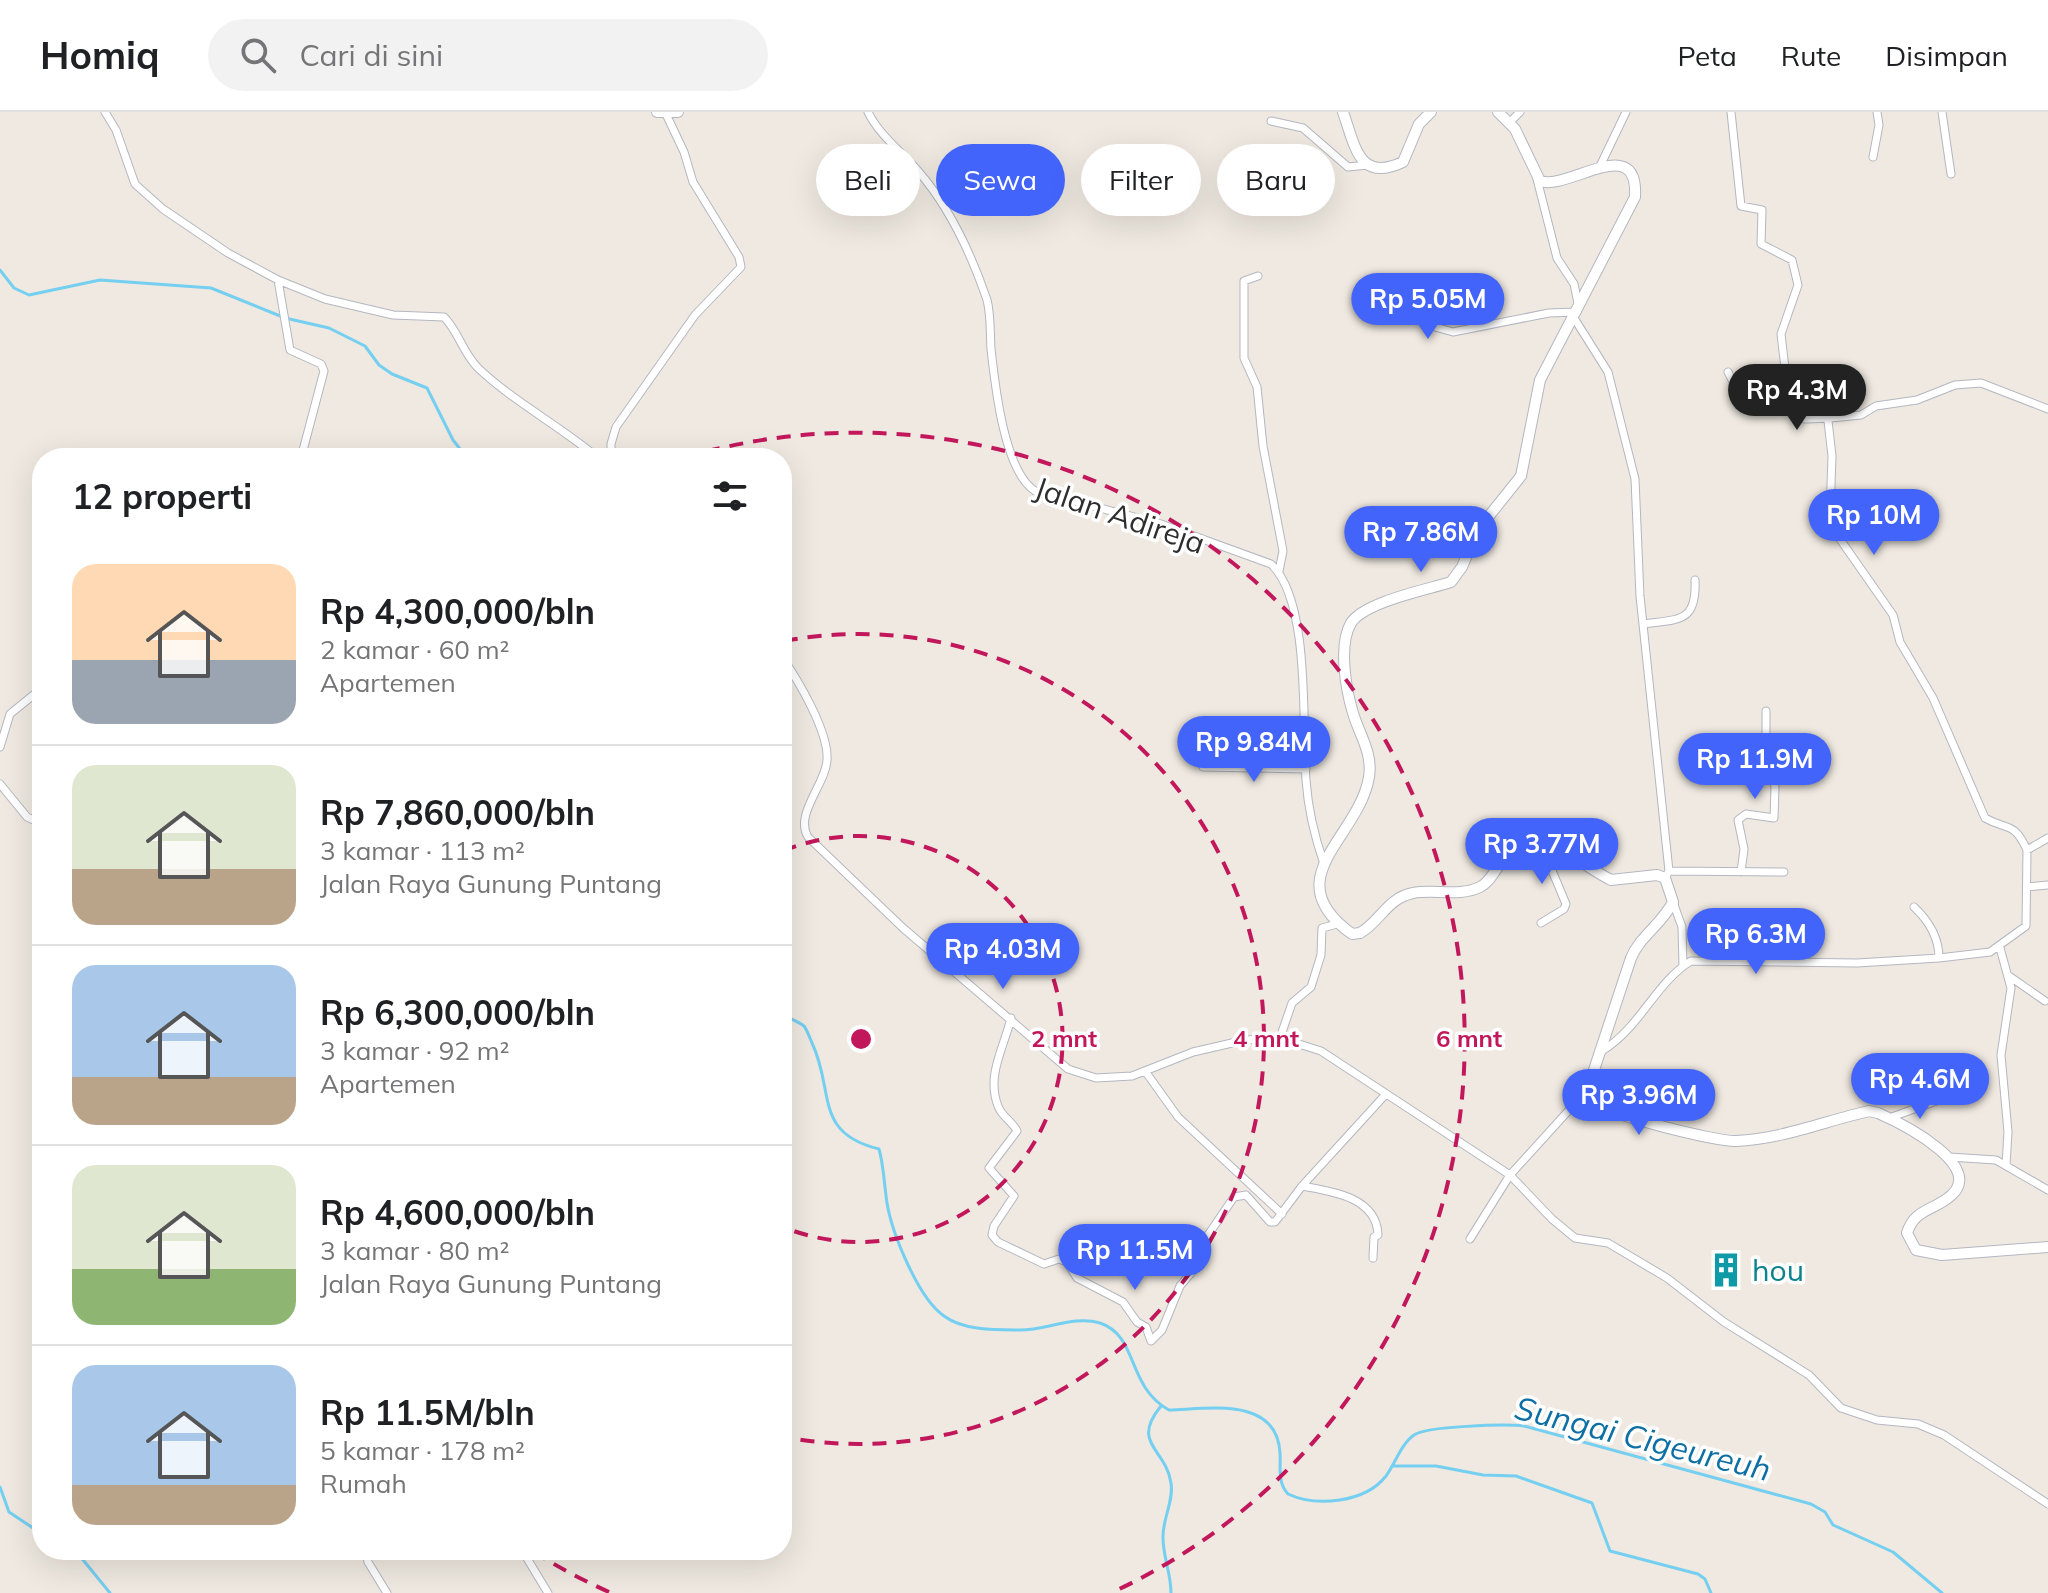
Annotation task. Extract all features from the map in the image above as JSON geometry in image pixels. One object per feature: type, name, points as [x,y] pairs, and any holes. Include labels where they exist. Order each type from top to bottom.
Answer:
[{"type":"street","points":[[105,112],[116,130],[133,180],[145,194],[228,253],[278,280],[368,311],[444,317],[453,327],[462,350],[492,381],[544,415],[585,448]]},
{"type":"street","points":[[611,448],[616,427],[695,315],[741,267],[739,257],[693,182],[684,152],[661,113],[678,112]]},
{"type":"street","name":"Jalan Adireja","points":[[868,112],[875,126],[919,172],[950,211],[987,301],[991,351],[1009,452],[1022,481],[1035,491],[1161,524],[1271,564],[1279,571]]},
{"type":"street","points":[[1343,112],[1358,153],[1368,165]]},
{"type":"street","points":[[1271,121],[1303,128],[1348,167],[1368,165],[1386,170],[1403,162],[1419,124],[1431,112]]},
{"type":"street","points":[[1499,112],[1510,122],[1536,177],[1557,258],[1574,284],[1577,313],[1608,372],[1635,479],[1636,556],[1652,686],[1659,800],[1667,875],[1682,927],[1683,966]]},
{"type":"street","points":[[1510,122],[1520,112]]},
{"type":"street","points":[[1536,177],[1546,184],[1567,182],[1601,164],[1626,112]]},
{"type":"street","points":[[1731,112],[1741,206],[1761,208],[1761,244],[1792,260],[1792,271],[1798,281],[1794,303],[1781,327],[1788,394],[1805,419],[1861,415],[1876,406],[1917,400],[1955,385],[1981,383],[2048,409]]},
{"type":"street","points":[[1873,157],[1879,125],[1877,112]]},
{"type":"street","points":[[1942,112],[1951,174]]},
{"type":"street","points":[[1601,164],[1630,172],[1635,197],[1540,380],[1521,476],[1477,531],[1458,575],[1451,582],[1372,607],[1356,616],[1348,627],[1345,645],[1350,700],[1370,770],[1367,790],[1324,864],[1319,880],[1321,899],[1325,911],[1337,924],[1352,934],[1360,933],[1395,900],[1411,893],[1462,892],[1480,887],[1505,859],[1526,850],[1543,849],[1572,854],[1611,880],[1657,875],[1784,872]]},
{"type":"street","points":[[1258,276],[1244,281],[1244,358],[1257,387],[1263,446],[1283,551],[1279,571],[1291,607],[1306,691],[1306,769],[1324,864]]},
{"type":"street","points":[[278,280],[290,350],[321,364],[324,371],[304,448]]},
{"type":"street","points":[[1401,308],[1419,315],[1428,325],[1453,332],[1536,315],[1577,313]]},
{"type":"street","points":[[1728,372],[1737,390],[1755,393],[1762,400],[1788,394]]},
{"type":"street","points":[[1602,1051],[1625,1036],[1683,966],[1701,960],[1857,963],[1939,958],[2000,948],[2026,926],[2027,850],[2013,827],[1985,818],[1933,698],[1900,642],[1893,615],[1835,532],[1829,504],[1832,456],[1830,418]]},
{"type":"street","points":[[1645,624],[1679,619],[1690,612],[1695,602],[1695,580]]},
{"type":"street","points":[[792,677],[826,745],[827,760],[807,812],[805,832],[903,928],[1076,1073],[1107,1078],[1145,1071],[1211,1046],[1280,1038],[1321,1051],[1510,1175],[1575,1238],[1608,1243],[1667,1278],[1724,1322],[1809,1375],[1841,1408],[1858,1416],[1918,1424],[1944,1435],[2048,1504]]},
{"type":"street","points":[[0,747],[10,714],[32,696]]},
{"type":"street","points":[[1741,872],[1744,849],[1738,820],[1746,814],[1774,818],[1775,787],[1766,743],[1766,711]]},
{"type":"street","points":[[1203,767],[1306,769]]},
{"type":"street","points":[[0,784],[32,819]]},
{"type":"street","points":[[2027,850],[2048,838]]},
{"type":"street","points":[[1541,923],[1566,907],[1543,849]]},
{"type":"street","points":[[2027,887],[2048,885]]},
{"type":"street","points":[[1470,1239],[1510,1175],[1589,1088],[1636,945],[1657,928],[1673,902]]},
{"type":"street","points":[[1914,907],[1928,920],[1939,946],[1939,958]]},
{"type":"street","points":[[1280,1038],[1292,1003],[1311,987],[1321,955],[1322,928],[1337,924]]},
{"type":"street","points":[[2000,948],[2009,976],[2010,996],[2001,1055],[2008,1132],[2006,1165]]},
{"type":"street","points":[[2009,976],[2045,1001]]},
{"type":"street","points":[[1011,1018],[993,1068],[998,1108],[1017,1129],[989,1168],[1014,1196],[992,1230],[998,1242],[1044,1264],[1059,1259],[1067,1262],[1082,1281],[1126,1305],[1154,1341],[1180,1286],[1198,1265],[1202,1245],[1234,1197],[1246,1195],[1273,1223],[1302,1186],[1386,1094]]},
{"type":"street","points":[[1145,1071],[1178,1117],[1282,1214]]},
{"type":"street","points":[[1589,1088],[1595,1102],[1603,1108],[1733,1142],[1767,1138],[1869,1111],[1889,1118],[1949,1157],[1960,1172],[1960,1184],[1950,1197],[1918,1213],[1910,1223],[1907,1233],[1916,1250],[1942,1255],[2048,1247]]},
{"type":"street","points":[[1889,1118],[1939,1100]]},
{"type":"street","points":[[1949,1157],[1982,1157],[2006,1165],[2048,1190]]},
{"type":"street","points":[[1302,1186],[1345,1194],[1359,1202],[1378,1228],[1378,1235],[1374,1237],[1373,1258]]},
{"type":"street","points":[[368,1560],[387,1593]]},
{"type":"street","points":[[528,1560],[548,1593]]},
{"type":"waterway","name":"Sungai Cigeureuh","points":[[0,270],[14,288],[29,295],[100,280],[211,288],[285,318],[329,328],[365,346],[379,365],[392,374],[427,388],[459,448]]},
{"type":"waterway","name":"Sungai Cigeureuh","points":[[792,1019],[802,1024],[807,1032],[819,1061],[829,1108],[835,1121],[858,1142],[879,1149],[894,1231],[916,1280],[934,1307],[952,1321],[981,1329],[1031,1329],[1081,1321],[1100,1323],[1112,1329],[1128,1350],[1146,1388],[1155,1400],[1169,1410],[1238,1410],[1254,1414],[1267,1422],[1276,1435],[1281,1480],[1288,1494],[1326,1501],[1366,1492],[1386,1476],[1409,1439],[1421,1432],[1467,1426],[1524,1426],[1811,1504],[1825,1512],[1833,1525],[1893,1552],[1942,1593]]},
{"type":"waterway","points":[[1161,1406],[1152,1419],[1149,1438],[1168,1471],[1171,1483],[1163,1538],[1171,1593]]},
{"type":"waterway","points":[[1393,1466],[1436,1466],[1483,1475],[1516,1476],[1592,1503],[1610,1551],[1698,1574],[1705,1579],[1711,1593]]},
{"type":"waterway","points":[[0,1487],[9,1512],[32,1527]]},
{"type":"waterway","points":[[83,1560],[110,1593]]},
{"type":"place","name":"hou","points":[[1726,1270]]}]
